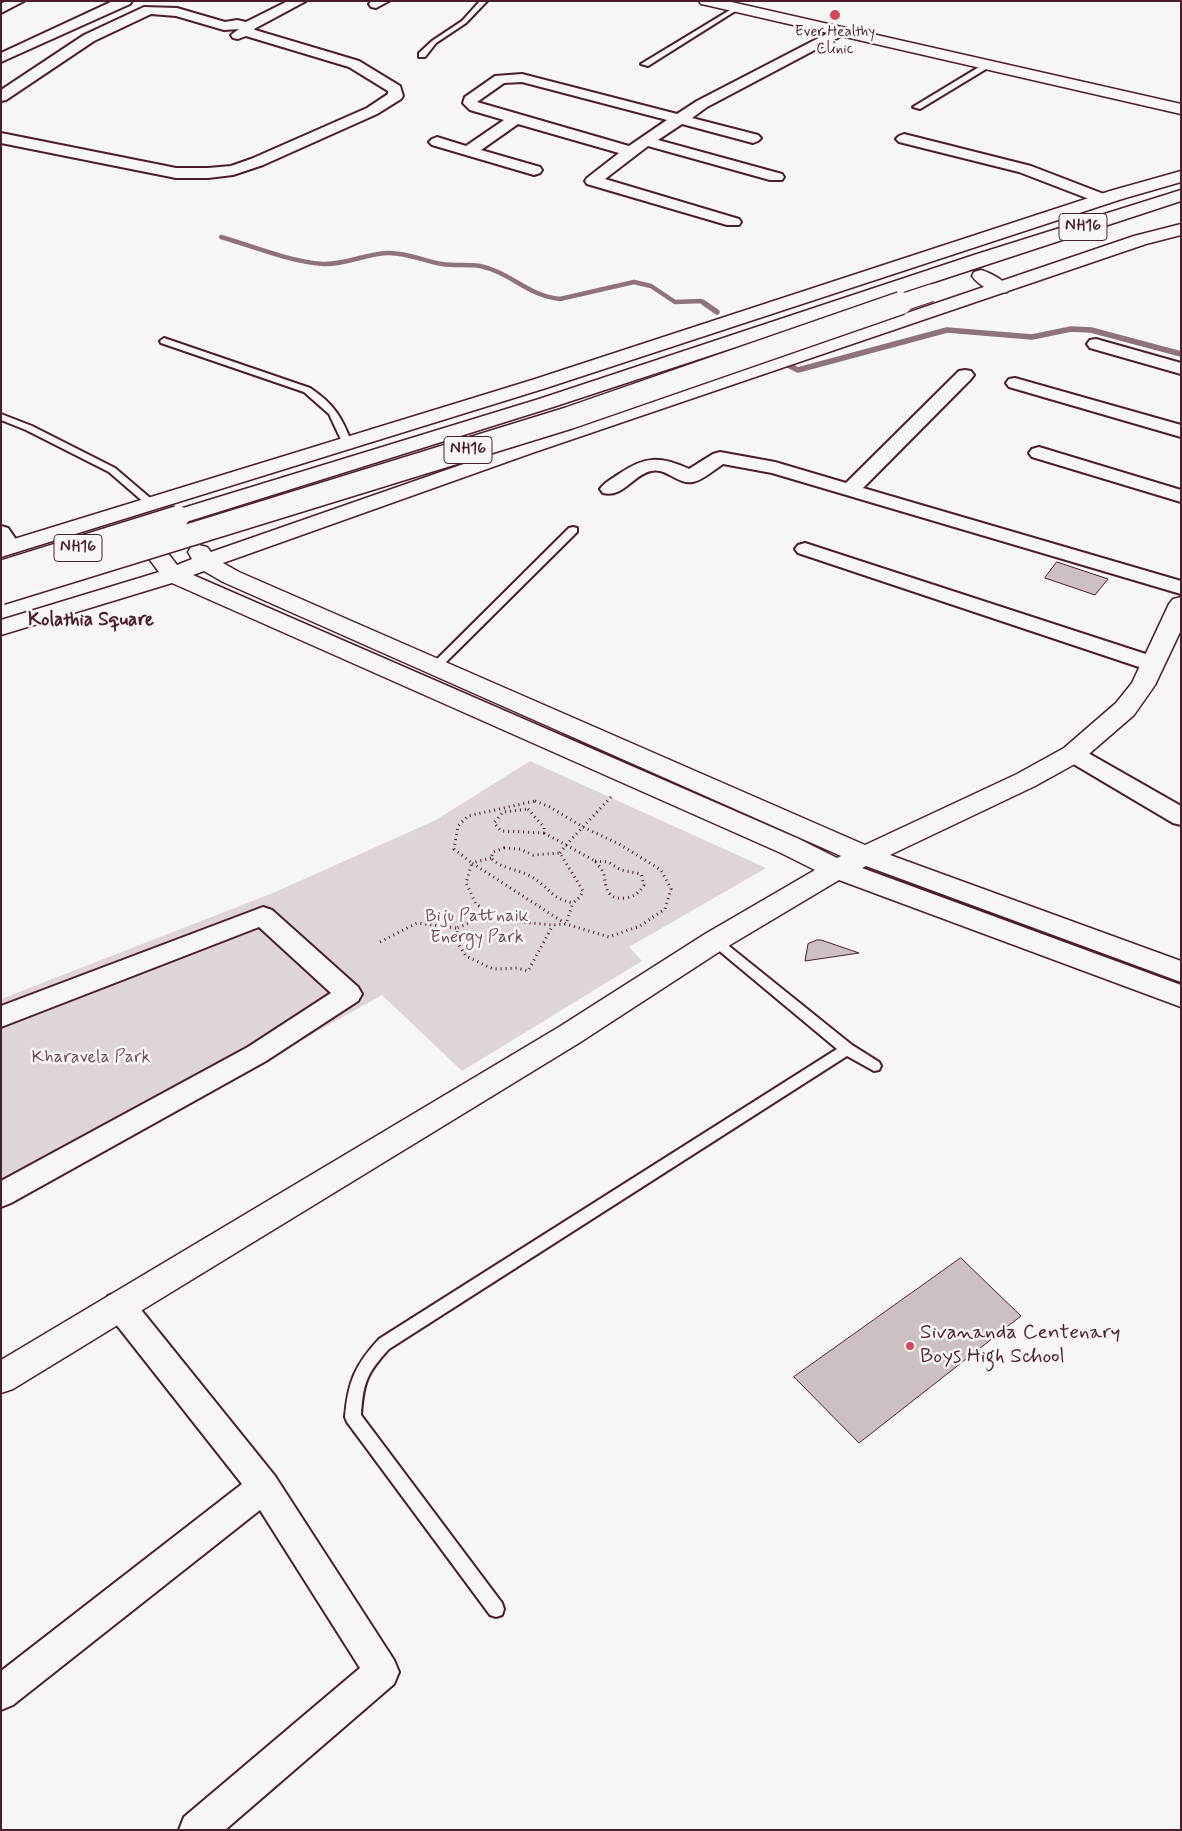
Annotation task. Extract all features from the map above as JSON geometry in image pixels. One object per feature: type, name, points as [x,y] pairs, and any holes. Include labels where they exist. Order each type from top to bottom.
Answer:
[{"type":"main road","points":[[706,1],[741,5],[1181,97]]},
{"type":"main road","points":[[741,5],[838,32],[1181,109]]},
{"type":"main road","points":[[5,543],[123,512],[346,444],[965,246],[1103,199],[1181,176]]},
{"type":"main road","name":"NH16","points":[[1,593],[541,427],[923,287],[984,258],[1181,195]]},
{"type":"main road","name":"NH16","points":[[1,572],[923,287],[981,276],[1181,210]]},
{"type":"main road","points":[[1,628],[173,575],[525,449],[1140,240],[1181,229]]},
{"type":"main road","points":[[965,246],[984,258]]},
{"type":"main road","points":[[981,276],[1000,288]]},
{"type":"main road","points":[[158,501],[205,562],[230,577],[866,856],[1181,972]]},
{"type":"main road","points":[[123,512],[173,575],[781,842],[837,869],[1181,996]]},
{"type":"main road","points":[[1,1378],[569,1035],[716,941],[837,869],[1026,780],[1073,754],[1125,709],[1143,685],[1181,604]]},
{"type":"street","points":[[1,9],[18,1]]},
{"type":"street","points":[[1,58],[125,1]]},
{"type":"street","points":[[239,27],[278,6],[299,1]]},
{"type":"street","points":[[1,98],[39,70],[89,38],[149,10],[177,12],[239,27],[354,64],[395,89],[396,96],[372,111],[257,162],[233,170],[208,173],[176,173],[1,138]]},
{"type":"street","points":[[733,222],[593,181],[631,151],[702,104],[838,32]]},
{"type":"street","points":[[631,151],[475,107],[470,103],[470,100],[500,79],[514,77],[540,82],[753,138]]},
{"type":"street","points":[[467,152],[516,118]]},
{"type":"street","points":[[904,139],[1025,169],[1103,199]]},
{"type":"street","points":[[646,141],[776,177]]},
{"type":"street","points":[[437,142],[534,170]]},
{"type":"street","points":[[1096,344],[1181,369]]},
{"type":"street","points":[[850,490],[965,375]]},
{"type":"street","points":[[1015,383],[1181,431]]},
{"type":"street","points":[[1040,453],[1181,496]]},
{"type":"street","points":[[610,489],[640,467],[653,463],[690,478],[720,458],[775,468],[1181,588]]},
{"type":"street","points":[[805,549],[1153,664]]},
{"type":"street","points":[[1073,754],[1181,817]]},
{"type":"street","points":[[1,1017],[264,916],[349,994],[257,1054],[1,1195]]},
{"type":"street","points":[[119,1305],[264,1487],[382,1672],[197,1830]]},
{"type":"street","points":[[1,1693],[264,1487]]},
{"type":"lane","points":[[422,55],[434,42],[464,22],[484,1]]},
{"type":"lane","points":[[645,64],[741,5]]},
{"type":"lane","points":[[917,107],[987,66]]},
{"type":"lane","points":[[164,341],[307,390],[326,403],[336,415],[346,444]]},
{"type":"lane","points":[[1,417],[29,428],[112,470],[158,501]]},
{"type":"lane","points":[[435,666],[573,530]]},
{"type":"lane","points":[[716,941],[847,1049],[874,1066]]},
{"type":"lane","points":[[496,1609],[353,1417],[354,1389],[363,1366],[384,1344],[847,1049]]},
{"type":"path","points":[[491,858],[493,852],[504,848],[520,849],[533,855],[560,853],[582,827],[611,798]]},
{"type":"path","points":[[526,801],[539,802],[582,827],[618,844],[661,870],[671,889],[665,909],[640,926],[609,937],[566,924],[472,864],[454,849],[454,831],[463,818],[480,812],[504,809],[526,801]]},
{"type":"path","points":[[544,833],[544,827],[528,809],[503,812],[494,823],[501,831],[544,833],[595,861],[604,873],[602,884],[608,893],[621,899],[639,893],[644,885],[641,874],[621,870],[608,862],[595,861]]},
{"type":"path","points":[[560,853],[583,891],[580,897],[573,903],[566,924]]},
{"type":"path","points":[[472,864],[491,858]]},
{"type":"path","points":[[491,858],[496,865],[517,869],[539,880],[551,896],[560,901],[573,903]]},
{"type":"path","points":[[472,864],[466,883],[476,904],[491,914],[510,921],[553,925],[566,924]]},
{"type":"path","points":[[380,942],[417,923],[458,928],[491,914]]},
{"type":"path","points":[[458,928],[457,942],[466,956],[493,969],[517,968],[528,971],[553,925]]},
{"type":"green space","points":[[530,761],[766,868],[629,947],[642,961],[462,1071],[382,995],[1,1209],[1,999],[273,893],[436,820]]},
{"type":"building","points":[[1057,562],[1108,579],[1095,595],[1045,578]]},
{"type":"building","points":[[817,940],[859,953],[805,961],[808,944]]},
{"type":"building","name":"Sivananda Centenary Boys High School","points":[[961,1258],[1021,1316],[859,1443],[794,1377]]},
{"type":"waterway","points":[[221,237],[284,257],[323,264],[394,253],[442,264],[480,266],[501,273],[538,293],[560,299],[634,282],[651,286],[675,302],[701,301],[706,304]]},
{"type":"waterway","points":[[704,303],[717,312]]},
{"type":"waterway","points":[[780,361],[798,370],[947,330],[1032,337],[1071,329],[1091,330],[1181,354]]},
{"type":"place","name":"Ever Healthy Clinic","points":[[835,15]]},
{"type":"place","name":"Sivananda Centenary Boys High School","points":[[910,1346]]},
{"type":"district","name":"Kolathia Square","points":[[91,621]]},
{"type":"park label","name":"Biju Pattnaik Energy Park","points":[[477,928]]},
{"type":"park label","name":"Kharavela Park","points":[[91,1058]]}]
